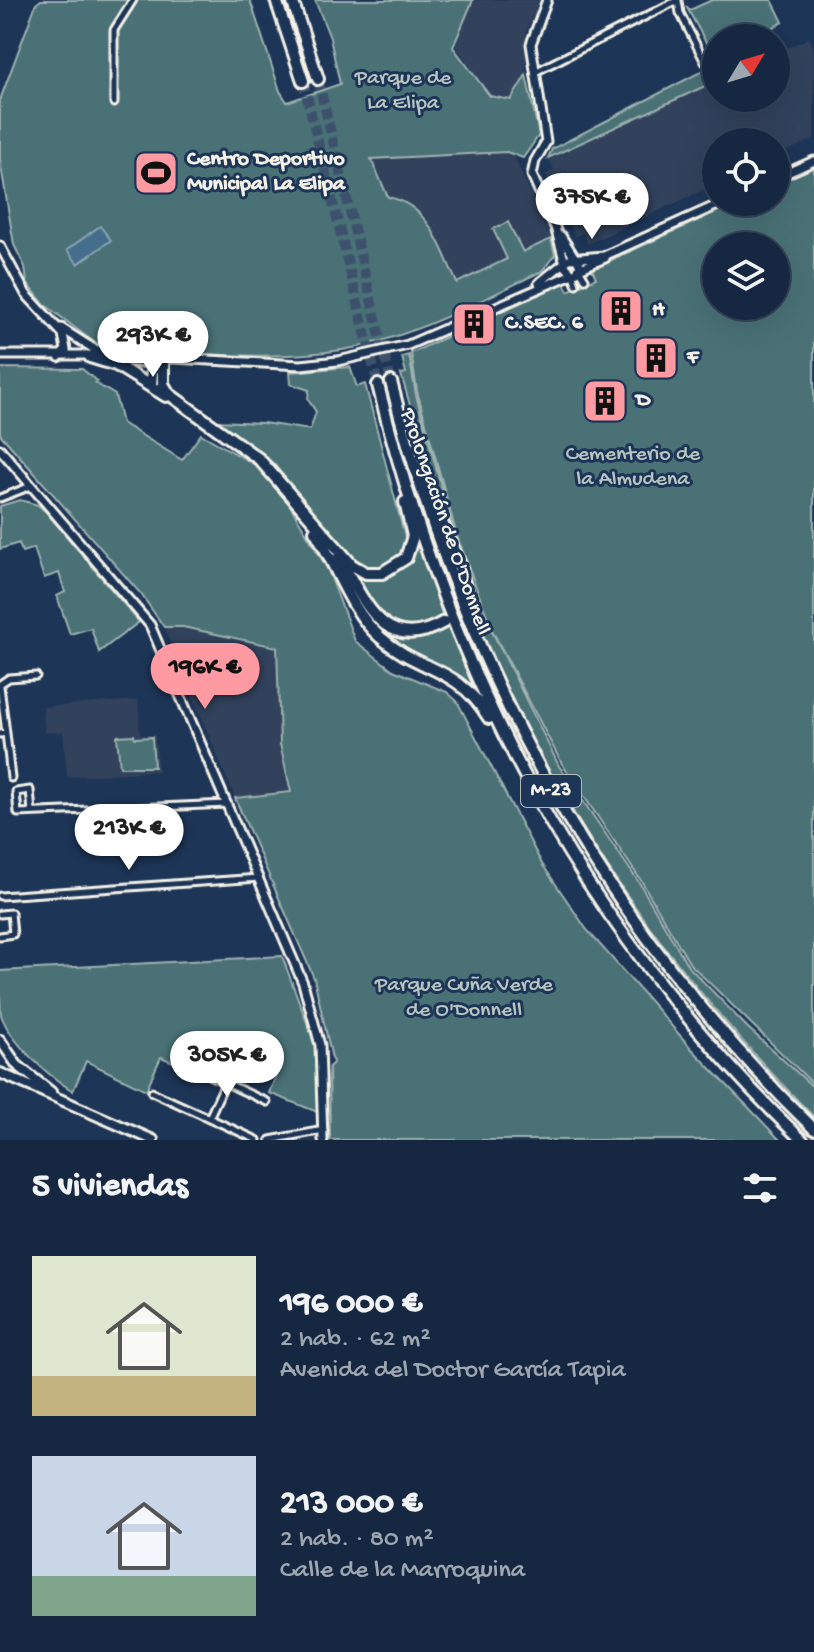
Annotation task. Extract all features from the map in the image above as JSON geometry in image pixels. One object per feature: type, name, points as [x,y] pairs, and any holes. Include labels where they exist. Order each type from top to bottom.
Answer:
[{"type":"highway","points":[[293,1],[318,79]]},
{"type":"highway","points":[[277,2],[303,81]]},
{"type":"highway","points":[[95,357],[116,365],[217,427]]},
{"type":"highway","points":[[151,387],[150,377],[161,361]]},
{"type":"highway","points":[[161,361],[164,388],[259,459],[296,497],[352,565],[366,573],[387,572],[406,558],[413,540],[390,434]]},
{"type":"highway","name":"Prolongación de O'Donnell","points":[[391,382],[450,579],[487,667],[531,755],[581,839],[648,940],[726,1036],[814,1129]]},
{"type":"highway","name":"Prolongación de O'Donnell","points":[[378,385],[390,434],[439,587],[508,747],[560,842],[624,937],[684,1017],[802,1140]]},
{"type":"highway","points":[[410,453],[460,565],[464,585]]},
{"type":"highway","points":[[296,497],[372,629],[396,649],[461,682],[478,700],[508,747]]},
{"type":"highway","points":[[325,535],[371,613],[383,624],[400,632],[414,633],[427,632],[444,622]]},
{"type":"main road","points":[[1,1046],[34,1081],[61,1099]]},
{"type":"main road","points":[[0,1073],[153,1140]]},
{"type":"street","points":[[114,103],[114,30],[133,0]]},
{"type":"street","points":[[547,0],[532,36],[546,142],[535,161],[532,175],[555,227],[566,264],[585,279]]},
{"type":"street","points":[[535,72],[678,0],[680,13],[702,56]]},
{"type":"street","points":[[790,172],[814,161]]},
{"type":"street","points":[[0,357],[95,357],[301,365],[374,354],[433,334],[702,212]]},
{"type":"street","points":[[555,227],[576,259],[576,284]]},
{"type":"street","points":[[0,246],[11,271],[67,343]]},
{"type":"street","points":[[527,290],[576,259],[618,251]]},
{"type":"street","points":[[51,322],[94,349],[161,361]]},
{"type":"street","points":[[59,357],[67,343],[77,338]]},
{"type":"street","points":[[95,357],[115,355]]},
{"type":"street","points":[[0,449],[150,625],[303,983],[320,1045],[323,1140]]},
{"type":"street","points":[[0,498],[31,486]]},
{"type":"street","points":[[11,778],[3,733],[0,685],[9,678],[36,676]]},
{"type":"street","points":[[32,812],[30,790],[16,792],[18,813],[229,804]]},
{"type":"street","points":[[0,896],[260,878]]},
{"type":"street","points":[[0,914],[11,913],[13,934],[0,936]]},
{"type":"street","points":[[200,1071],[267,1102]]},
{"type":"street","points":[[209,1118],[225,1083]]},
{"type":"street","points":[[152,1092],[257,1140]]},
{"type":"street","points":[[270,1140],[324,1130]]},
{"type":"shaded area","points":[[477,0],[540,0],[526,32],[526,74],[511,99],[490,95],[456,47],[459,17]]},
{"type":"shaded area","points":[[809,38],[814,49],[814,139],[790,150],[790,128],[702,128],[702,191],[588,244],[583,233],[575,236],[546,174],[554,170],[549,159],[702,88],[702,112],[790,112],[790,47]]},
{"type":"shaded area","points":[[512,152],[551,238],[457,282],[426,218],[408,203],[389,196],[372,159]]},
{"type":"shaded area","points":[[100,226],[111,240],[78,264],[67,250]]},
{"type":"shaded area","points":[[164,627],[183,627],[277,647],[280,744],[291,793],[235,798]]},
{"type":"shaded area","points":[[138,700],[140,735],[155,735],[158,771],[67,777],[63,732],[45,733],[43,707]]},
{"type":"green space","name":"Centro Deportivo Municipal La Elipa","points":[[41,0],[250,0],[280,91],[287,102],[340,84],[330,38],[315,0],[473,0],[453,47],[490,96],[511,100],[526,75],[539,135],[523,158],[507,152],[371,159],[388,197],[414,209],[432,230],[457,283],[507,259],[493,229],[508,222],[523,252],[551,239],[555,255],[542,271],[444,318],[394,337],[342,350],[289,355],[235,355],[127,351],[102,346],[44,304],[27,283],[25,267],[14,245],[0,160],[0,100],[36,4]]},
{"type":"green space","points":[[712,0],[772,0],[783,22],[702,24],[702,35],[686,6],[690,10]]},
{"type":"green space","points":[[702,71],[702,87],[548,158],[552,149]]},
{"type":"green space","name":"Cementerio de la Almudena","points":[[814,167],[814,1085],[690,964],[642,882],[562,764],[493,632],[457,536],[417,391],[411,353],[564,283],[568,291],[596,278],[592,269],[707,216],[790,216],[790,178]]},
{"type":"green space","points":[[409,355],[416,395],[455,536],[482,611],[559,766],[640,884],[688,966],[747,1027],[814,1088],[814,1117],[757,1057],[657,937],[573,812],[535,745],[465,600],[468,586],[438,502],[401,374],[406,373],[402,357]]},
{"type":"green space","points":[[350,367],[357,387],[365,384],[406,541],[402,553],[392,563],[372,568],[354,562],[273,463],[214,421],[263,423],[310,430],[316,412],[308,399],[309,390],[291,384],[290,372]]},
{"type":"green space","name":"Parque Cuña Verde de O'Donnell","points":[[0,368],[82,369],[97,381],[95,383],[115,395],[122,423],[182,460],[201,434],[257,466],[288,502],[328,570],[355,641],[393,670],[447,692],[457,701],[542,864],[587,930],[691,1048],[780,1140],[330,1140],[329,1067],[333,1063],[314,978],[235,798],[291,792],[280,744],[277,647],[183,627],[164,627],[141,594],[0,434]]},
{"type":"green space","points":[[20,500],[38,505],[46,512],[139,622],[99,652],[91,628],[70,634],[57,596],[65,592],[59,573],[44,578],[34,548],[22,552],[19,543],[0,549],[0,506]]},
{"type":"green space","points":[[418,542],[443,617],[427,626],[413,629],[401,627],[380,612],[357,573],[378,576],[395,572],[408,561]]},
{"type":"green space","points":[[333,557],[392,633],[426,637],[447,625],[476,690],[379,633],[356,602]]},
{"type":"green space","points":[[134,735],[135,738],[152,737],[154,767],[120,767],[117,736]]},
{"type":"green space","points":[[282,956],[316,1047],[320,1113],[269,1093],[277,1073],[219,1047],[211,1063],[197,1057],[190,1069],[161,1057],[146,1090],[86,1061],[73,1091],[31,1058],[13,1037],[1,1015],[0,971]]},
{"type":"tunnel","points":[[318,79],[391,382]]},
{"type":"tunnel","points":[[303,81],[378,385]]},
{"type":"place","name":"Centro Deportivo Municipal La Elipa","points":[[156,173]]},
{"type":"place","name":"H","points":[[621,311]]},
{"type":"place","name":"C.SEC. 6","points":[[474,324]]},
{"type":"place","name":"F","points":[[656,358]]},
{"type":"place","name":"D","points":[[605,401]]},
{"type":"park label","name":"Parque de La Elipa","points":[[403,92]]}]
